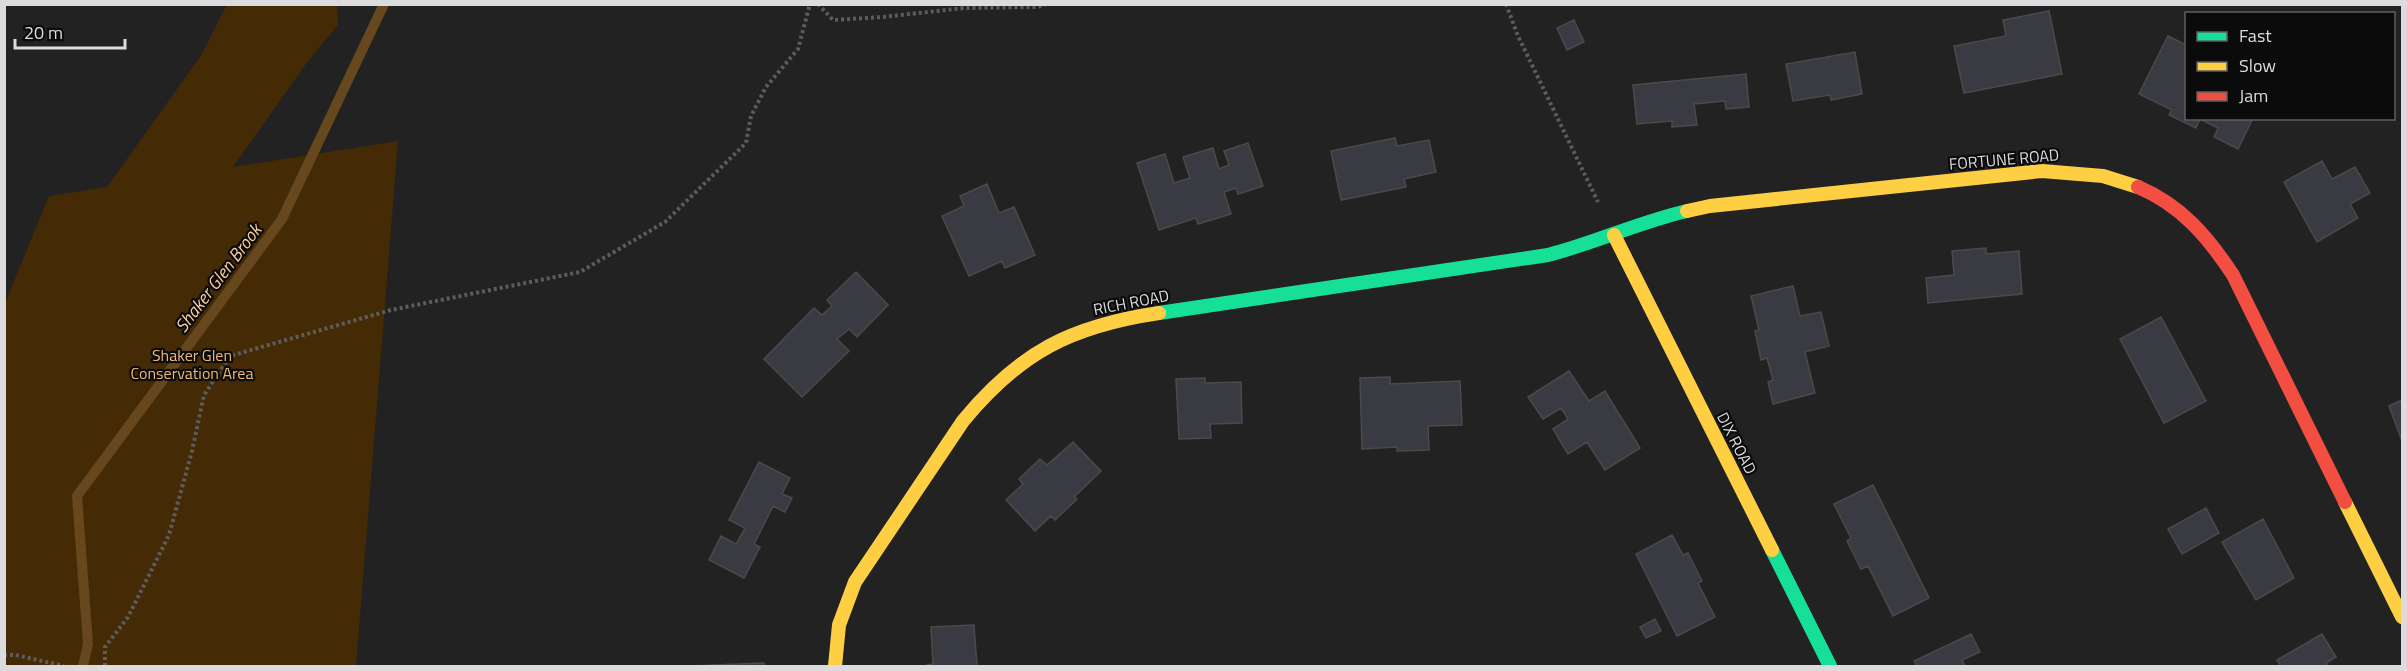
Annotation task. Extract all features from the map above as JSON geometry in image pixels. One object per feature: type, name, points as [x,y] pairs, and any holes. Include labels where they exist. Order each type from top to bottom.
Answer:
[{"type":"street","name":"FORTUNE ROAD","points":[[1614,235],[1662,217],[1710,206],[2042,171],[2071,170],[2099,173],[2127,181],[2154,193],[2178,208],[2200,228],[2218,250],[2233,275],[2403,616]]},
{"type":"street","name":"RICH ROAD","points":[[835,666],[839,626],[845,603],[867,561],[981,398],[1024,359],[1049,344],[1085,328],[1132,317],[1548,255],[1614,235]]},
{"type":"street","name":"DIX ROAD","points":[[1614,235],[1830,666]]},
{"type":"path","points":[[105,666],[105,647],[129,617],[169,535],[192,451],[204,395],[230,356],[391,310],[580,272],[665,222],[746,144],[751,116],[766,87],[798,49],[810,4]]},
{"type":"path","points":[[818,4],[833,20],[964,8],[1037,7],[1047,4]]},
{"type":"path","points":[[1506,4],[1518,36],[1614,235]]},
{"type":"path","points":[[4,656],[16,655],[63,666]]},
{"type":"green space","name":"Shaker Glen Conservation Area","points":[[227,4],[337,5],[338,25],[308,61],[233,167],[398,141],[356,666],[5,666],[5,303],[49,196],[107,187],[202,54]]},
{"type":"building","points":[[2049,11],[2062,74],[1964,93],[1954,46],[2006,36],[2003,20]]},
{"type":"building","points":[[1574,20],[1584,42],[1567,50],[1557,28]]},
{"type":"building","points":[[2168,36],[2185,44],[2185,120],[2200,120],[2196,128],[2169,115],[2172,110],[2139,94]]},
{"type":"building","points":[[1855,52],[1862,94],[1831,100],[1830,95],[1793,101],[1786,64]]},
{"type":"building","points":[[1746,74],[1749,107],[1726,109],[1725,101],[1694,104],[1697,125],[1672,127],[1672,121],[1637,124],[1633,85]]},
{"type":"building","points":[[2202,120],[2252,120],[2238,149],[2214,137],[2218,128]]},
{"type":"building","points":[[1395,138],[1397,146],[1429,140],[1436,172],[1404,179],[1406,187],[1341,200],[1331,151]]},
{"type":"building","points":[[1248,143],[1263,186],[1238,194],[1236,188],[1224,192],[1231,214],[1198,224],[1196,218],[1159,230],[1137,163],[1165,154],[1174,183],[1190,178],[1183,157],[1213,148],[1219,169],[1229,165],[1224,151]]},
{"type":"building","points":[[2322,161],[2332,179],[2355,167],[2370,193],[2350,204],[2358,218],[2317,242],[2284,182]]},
{"type":"building","points":[[987,184],[999,213],[1014,207],[1035,255],[1005,268],[1002,261],[969,276],[942,216],[964,206],[960,196]]},
{"type":"building","points":[[1986,248],[1986,254],[2019,251],[2022,294],[1928,303],[1926,278],[1954,275],[1952,251]]},
{"type":"building","points":[[856,272],[888,305],[857,337],[849,329],[837,339],[849,351],[802,397],[764,359],[814,308],[822,315],[832,306],[827,300]]},
{"type":"building","points":[[1793,286],[1800,316],[1821,312],[1829,346],[1805,352],[1815,393],[1773,404],[1768,382],[1773,380],[1767,358],[1761,360],[1755,331],[1759,330],[1751,296]]},
{"type":"building","points":[[2161,317],[2206,401],[2164,423],[2120,339]]},
{"type":"building","points":[[1569,371],[1589,401],[1605,391],[1640,448],[1605,470],[1587,442],[1568,454],[1553,429],[1568,419],[1561,408],[1543,419],[1528,397]]},
{"type":"building","points":[[1390,377],[1390,384],[1460,381],[1462,425],[1428,426],[1429,450],[1397,451],[1397,447],[1362,449],[1360,378]]},
{"type":"building","points":[[1205,378],[1205,383],[1241,382],[1242,423],[1210,424],[1211,438],[1179,439],[1176,379]]},
{"type":"building","points":[[2402,400],[2402,441],[2389,406]]},
{"type":"building","points":[[1073,442],[1101,471],[1074,497],[1077,499],[1055,520],[1051,516],[1035,531],[1006,500],[1023,484],[1019,479],[1040,459],[1047,465]]},
{"type":"building","points":[[759,462],[790,478],[782,494],[792,498],[785,512],[773,506],[754,544],[760,547],[744,578],[709,560],[721,536],[736,544],[745,528],[729,520]]},
{"type":"building","points":[[1873,485],[1929,598],[1893,616],[1868,566],[1861,569],[1847,541],[1851,538],[1834,504]]},
{"type":"building","points":[[2206,508],[2219,533],[2182,554],[2168,529]]},
{"type":"building","points":[[2263,519],[2294,578],[2256,600],[2222,542]]},
{"type":"building","points":[[1672,535],[1683,555],[1688,553],[1702,581],[1698,583],[1715,617],[1677,636],[1636,554]]},
{"type":"building","points":[[1655,619],[1661,631],[1646,638],[1640,627]]},
{"type":"building","points":[[974,625],[977,666],[927,666],[933,664],[931,627]]},
{"type":"building","points":[[1971,634],[1980,652],[1962,660],[1965,666],[1917,666],[1914,661]]},
{"type":"building","points":[[2322,634],[2336,657],[2326,663],[2328,666],[2281,666],[2277,660]]},
{"type":"building","points":[[764,663],[764,666],[688,666]]},
{"type":"waterway","name":"Shaker Glen Brook","points":[[83,666],[88,644],[77,496],[282,219],[384,4]]},
{"type":"traffic: fast","points":[[1159,313],[1548,255],[1687,211]]},
{"type":"traffic: fast","points":[[1772,550],[1830,666]]},
{"type":"traffic: slow","points":[[1687,211],[1710,206],[2042,171],[2103,176],[2138,187]]},
{"type":"traffic: slow","points":[[1614,235],[1772,550]]},
{"type":"traffic: slow","points":[[835,666],[839,625],[855,582],[963,421],[984,397],[1005,377],[1049,346],[1099,326],[1159,313]]},
{"type":"traffic: slow","points":[[2345,502],[2402,617]]},
{"type":"traffic: jam","points":[[2138,187],[2167,203],[2192,224],[2214,248],[2233,275],[2345,502]]}]
